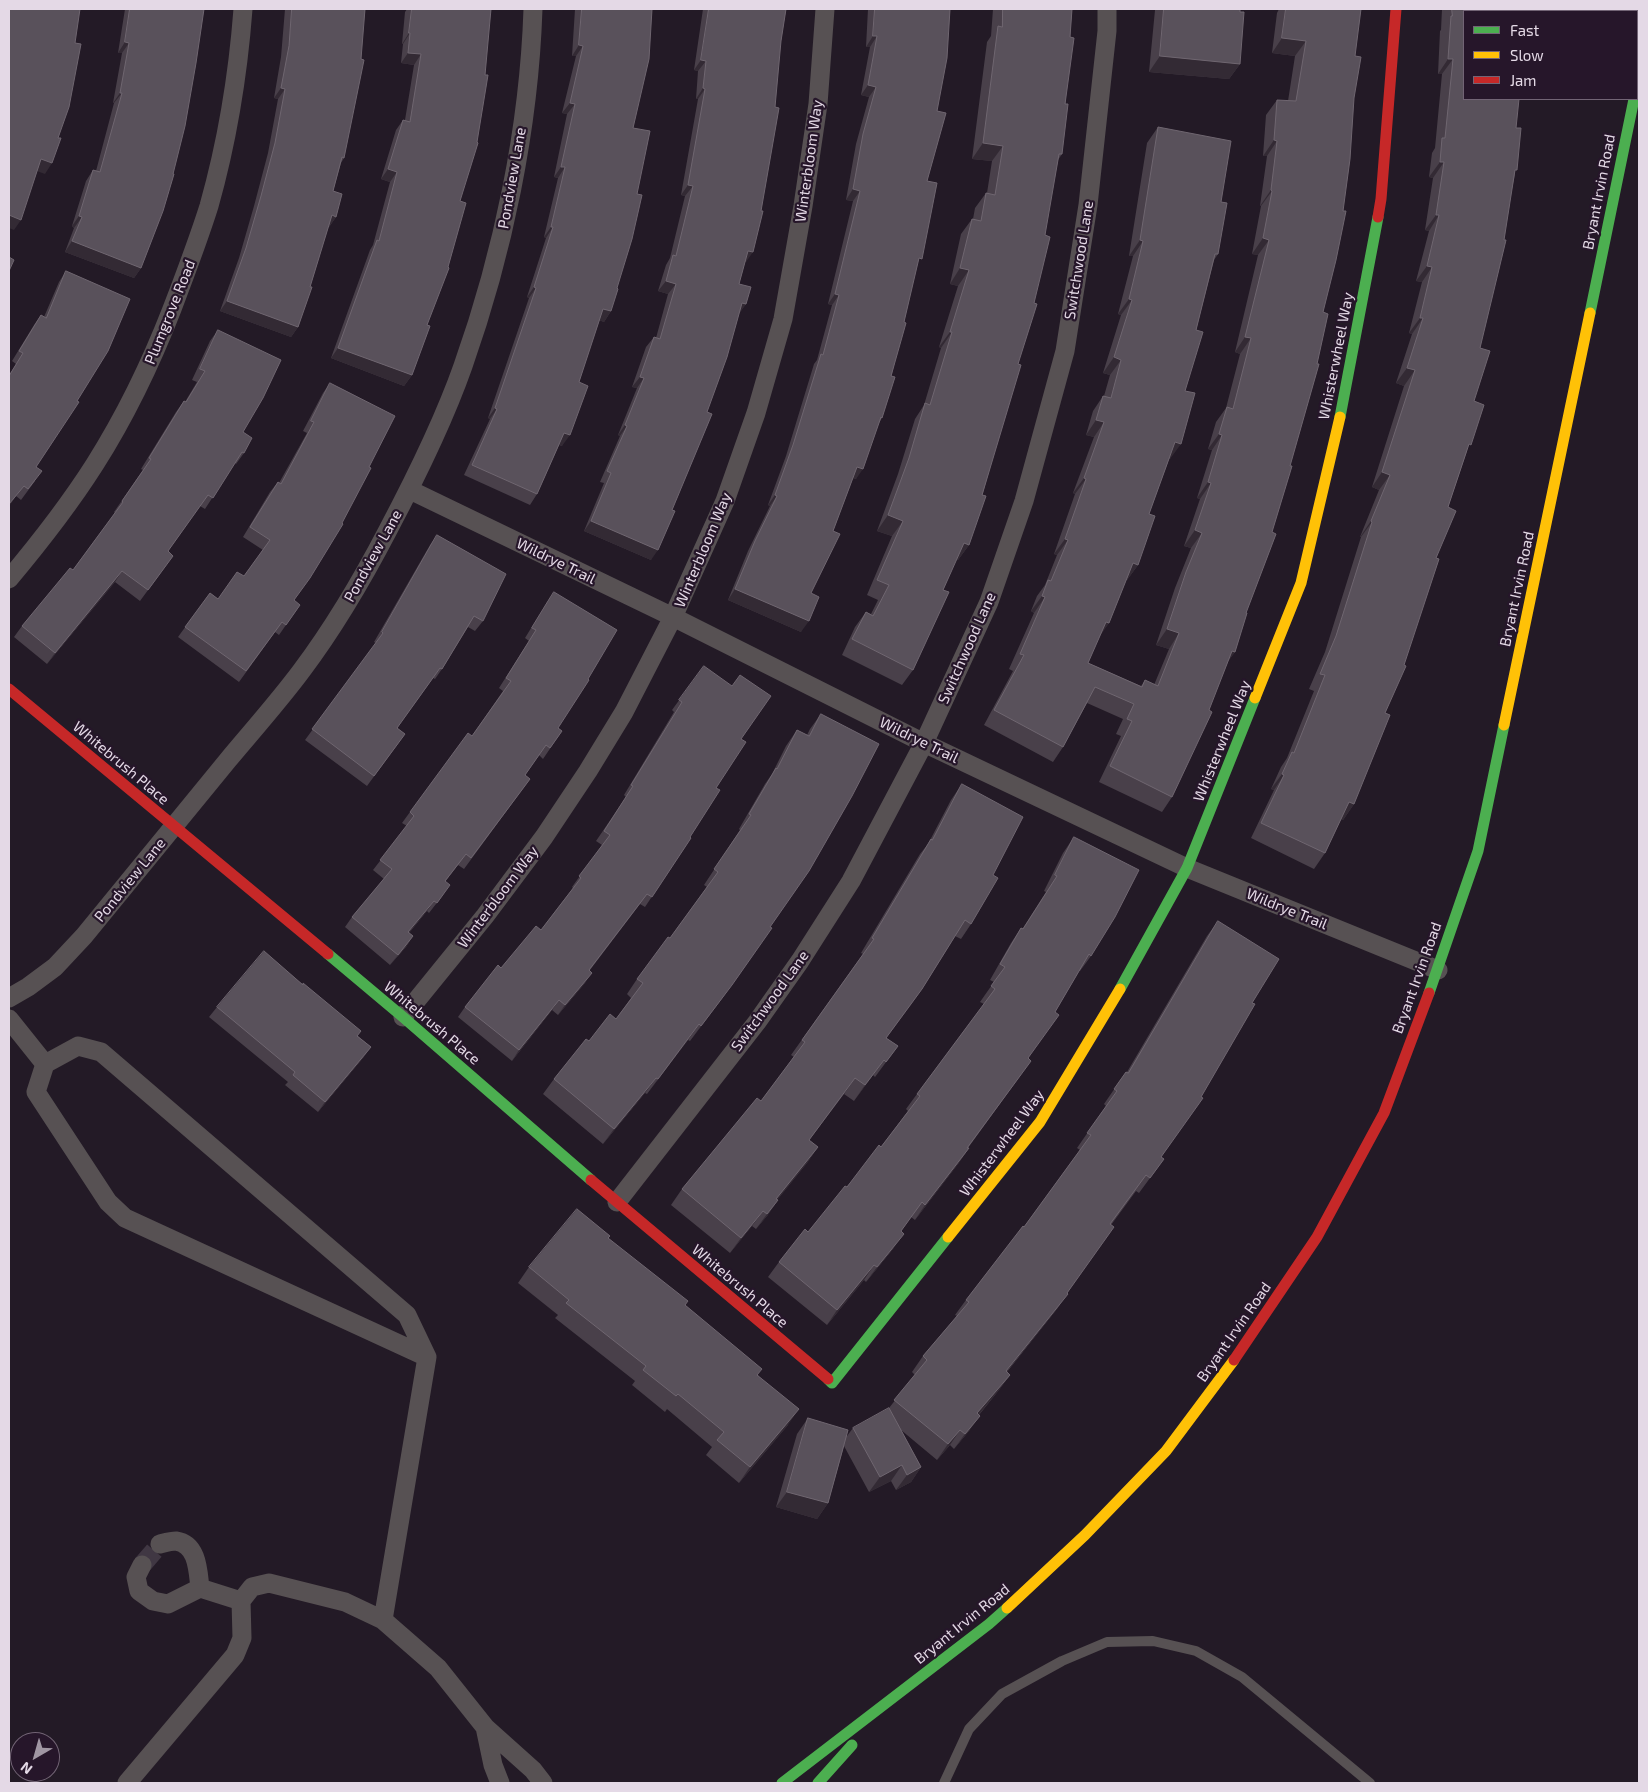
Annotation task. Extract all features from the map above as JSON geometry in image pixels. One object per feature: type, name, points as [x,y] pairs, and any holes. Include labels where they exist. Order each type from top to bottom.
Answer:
[{"type":"street","name":"Plumgrove Road","points":[[9,578],[48,532],[96,464],[125,414],[168,318],[190,262],[209,205],[233,98],[243,9]]},
{"type":"street","name":"Pondview Lane","points":[[9,998],[55,967],[84,936],[302,670],[335,622],[371,562],[410,490],[463,366],[501,236],[514,174],[525,104],[532,9]]},
{"type":"street","name":"Winterbloom Way","points":[[402,1017],[485,916],[544,837],[588,772],[624,712],[673,617],[725,501],[756,413],[783,319],[803,206],[818,104],[825,9]]},
{"type":"street","name":"Switchwood Lane","points":[[617,1202],[757,1022],[800,961],[851,881],[924,743],[989,602],[1024,501],[1065,351],[1088,205],[1107,9]]},
{"type":"street","name":"Whisterwheel Way","points":[[832,1383],[1040,1122],[1110,1007],[1187,868],[1301,583],[1345,398],[1381,199],[1396,9]]},
{"type":"street","name":"Bryant Irvin Road","points":[[782,1783],[989,1624],[1085,1535],[1172,1444],[1240,1352],[1317,1237],[1384,1113],[1438,970],[1478,851],[1634,100]]},
{"type":"street","name":"Wildrye Trail","points":[[410,490],[673,617],[924,743],[1187,868],[1438,970]]},
{"type":"street","name":"Whitebrush Place","points":[[9,690],[402,1017],[617,1202],[832,1383]]},
{"type":"street","points":[[9,1018],[44,1064]]},
{"type":"street","points":[[382,1620],[428,1357],[407,1315],[101,1052],[78,1046],[44,1064],[36,1092],[108,1202],[126,1218],[428,1357]]},
{"type":"street","points":[[160,1544],[176,1541],[187,1546],[196,1559],[200,1588]]},
{"type":"street","points":[[142,1565],[136,1577],[139,1591],[153,1601],[168,1604],[200,1588],[241,1601]]},
{"type":"street","points":[[127,1783],[236,1655],[242,1638],[241,1601],[252,1587],[269,1583],[346,1602],[382,1620],[438,1668],[485,1727],[533,1770],[543,1783]]},
{"type":"street","name":"Bryant Irvin Road","points":[[818,1783],[895,1697]]},
{"type":"street","points":[[485,1727],[493,1765],[500,1783]]},
{"type":"lane","points":[[944,1783],[969,1728],[1002,1694],[1062,1661],[1107,1642],[1153,1641],[1196,1651],[1242,1677],[1370,1783]]},
{"type":"building","points":[[9,9],[80,9],[75,43],[81,44],[69,107],[58,138],[61,138],[52,163],[41,159],[21,220],[9,215]]},
{"type":"building","points":[[130,9],[204,9],[185,126],[174,174],[163,211],[141,268],[72,241],[82,217],[79,216],[93,170],[100,172],[122,93],[120,93],[129,43],[125,42]]},
{"type":"building","points":[[292,9],[365,9],[361,59],[364,60],[344,158],[342,157],[333,191],[342,194],[336,217],[332,215],[310,287],[312,287],[298,327],[227,301],[246,248],[275,143],[285,89],[281,88],[289,46]]},
{"type":"building","points":[[412,9],[491,9],[485,75],[488,75],[478,143],[460,201],[466,203],[449,268],[427,325],[430,326],[412,375],[338,348],[377,240],[379,241],[397,172],[388,169],[403,120],[410,122],[421,54],[408,53]]},
{"type":"building","points":[[582,9],[652,9],[649,59],[633,128],[650,131],[637,194],[642,195],[618,289],[611,311],[603,309],[579,382],[588,386],[570,435],[564,433],[537,494],[472,465],[497,409],[495,408],[536,288],[534,287],[553,227],[551,227],[565,167],[561,167],[575,104],[570,103],[583,46],[579,45]]},
{"type":"building","points":[[709,9],[786,9],[775,107],[779,108],[761,211],[763,211],[753,252],[748,251],[739,284],[751,287],[746,304],[742,303],[727,357],[707,412],[712,414],[672,510],[675,511],[658,550],[591,521],[611,473],[607,471],[627,426],[625,425],[644,378],[640,377],[654,337],[660,339],[676,284],[666,281],[673,255],[676,256],[693,186],[688,185],[705,89],[703,88],[706,61],[701,60]]},
{"type":"building","points":[[875,9],[950,9],[947,58],[937,111],[946,113],[927,181],[937,183],[922,259],[919,258],[904,322],[906,323],[891,376],[895,377],[863,469],[857,467],[833,531],[840,534],[811,593],[819,597],[809,621],[735,589],[755,541],[777,496],[775,495],[793,445],[821,354],[823,355],[839,295],[835,294],[860,191],[853,189],[863,134],[876,87],[868,85],[877,36],[873,36]]},
{"type":"building","points":[[1003,9],[1072,9],[1070,37],[1074,38],[1065,104],[1068,104],[1062,154],[1059,154],[1045,235],[1050,237],[1034,303],[1037,304],[1018,364],[1021,365],[982,495],[986,496],[969,545],[964,543],[943,590],[949,592],[913,670],[852,639],[866,612],[873,616],[889,585],[877,580],[903,521],[888,515],[909,458],[925,403],[930,405],[952,332],[950,332],[969,270],[960,268],[972,219],[981,221],[986,193],[995,195],[1003,146],[983,143],[998,26],[1002,27]]},
{"type":"building","points":[[1164,9],[1240,9],[1240,12],[1244,12],[1240,64],[1160,56]]},
{"type":"building","points":[[1286,9],[1361,9],[1355,56],[1361,57],[1354,98],[1350,159],[1343,211],[1346,211],[1323,312],[1328,314],[1317,364],[1319,364],[1272,532],[1276,534],[1246,613],[1235,652],[1232,651],[1209,710],[1212,712],[1172,797],[1110,766],[1132,721],[1127,719],[1134,704],[1095,687],[1063,747],[994,710],[1024,655],[1020,654],[1045,597],[1042,596],[1048,580],[1051,581],[1068,540],[1065,539],[1104,422],[1096,420],[1103,396],[1111,398],[1121,360],[1114,357],[1132,300],[1129,299],[1143,241],[1140,240],[1158,127],[1231,141],[1221,202],[1227,203],[1218,254],[1215,254],[1196,330],[1203,332],[1185,391],[1195,393],[1181,444],[1175,442],[1149,514],[1155,516],[1138,565],[1133,563],[1109,623],[1106,622],[1088,663],[1142,687],[1145,680],[1158,686],[1179,633],[1167,629],[1186,572],[1202,533],[1195,530],[1211,483],[1208,482],[1222,435],[1219,434],[1227,407],[1233,409],[1251,338],[1245,337],[1269,240],[1263,238],[1272,191],[1277,141],[1274,140],[1277,100],[1296,101],[1306,41],[1282,38]]},
{"type":"building","points":[[1452,9],[1519,9],[1463,10],[1463,100],[1519,100],[1516,128],[1521,128],[1517,170],[1515,170],[1504,240],[1506,240],[1480,348],[1490,351],[1474,401],[1484,405],[1448,507],[1456,511],[1436,558],[1439,559],[1404,665],[1406,666],[1385,713],[1390,715],[1354,804],[1349,802],[1325,853],[1261,823],[1284,775],[1282,774],[1292,752],[1294,753],[1325,675],[1320,674],[1336,636],[1371,521],[1390,475],[1382,472],[1415,370],[1407,368],[1423,318],[1420,318],[1432,267],[1427,266],[1439,215],[1436,215],[1444,162],[1440,162],[1442,138],[1445,138],[1453,59],[1448,59]]},
{"type":"building","points":[[9,257],[14,260],[9,271]]},
{"type":"building","points":[[66,271],[130,299],[108,351],[77,401],[79,402],[36,467],[42,471],[28,489],[24,486],[9,504],[9,376],[23,353],[19,351],[41,315],[46,318]]},
{"type":"building","points":[[218,330],[281,360],[263,398],[243,432],[252,438],[213,498],[208,495],[168,551],[173,556],[148,590],[122,571],[55,653],[22,626],[70,568],[73,570],[123,502],[151,459],[149,458],[184,401],[186,402],[205,371],[200,369]]},
{"type":"building","points":[[330,383],[395,416],[343,524],[310,578],[294,600],[300,605],[286,625],[282,622],[246,671],[185,627],[210,593],[218,599],[237,572],[244,576],[270,540],[250,527],[278,482],[281,484],[314,422],[311,421]]},
{"type":"building","points":[[437,535],[506,574],[483,621],[474,616],[442,669],[440,668],[397,728],[405,734],[374,776],[312,729],[383,633]]},
{"type":"building","points":[[554,592],[617,630],[589,680],[558,728],[562,731],[550,748],[546,745],[525,775],[530,779],[471,858],[466,854],[445,881],[450,885],[437,903],[434,901],[408,932],[413,936],[398,955],[352,917],[392,869],[380,860],[414,816],[410,812],[468,733],[472,736],[511,681],[506,678],[536,630],[532,628]]},
{"type":"building","points":[[704,666],[732,686],[740,675],[771,696],[741,739],[746,742],[716,788],[720,790],[652,897],[647,894],[589,970],[592,973],[565,1005],[559,1000],[519,1050],[465,1007],[498,965],[501,968],[536,926],[541,930],[581,878],[579,876],[610,835],[604,831],[633,786],[631,785],[682,702],[679,700]]},
{"type":"building","points":[[821,714],[879,744],[809,871],[770,927],[772,928],[701,1026],[699,1024],[658,1079],[656,1078],[614,1129],[554,1079],[586,1039],[589,1041],[610,1014],[616,1019],[643,983],[637,979],[668,937],[670,938],[718,872],[714,869],[751,815],[749,814],[777,769],[797,730],[809,736]]},
{"type":"building","points":[[962,784],[1023,817],[993,875],[998,878],[971,924],[965,920],[922,989],[886,1038],[898,1046],[886,1062],[884,1060],[865,1085],[855,1078],[809,1140],[818,1147],[776,1199],[778,1200],[767,1214],[763,1211],[741,1238],[682,1189],[757,1098],[761,1101],[805,1042],[802,1040],[874,939],[872,938],[932,840]]},
{"type":"building","points":[[1074,837],[1139,870],[1115,917],[1091,956],[1089,954],[1055,1012],[1059,1015],[1028,1058],[1031,1061],[967,1148],[969,1148],[925,1205],[922,1202],[901,1231],[904,1234],[877,1267],[874,1265],[837,1310],[779,1262],[805,1229],[808,1232],[845,1186],[847,1187],[879,1145],[881,1147],[920,1096],[917,1094],[995,989],[991,986],[1005,967],[1000,964],[1021,928],[1023,929],[1057,876],[1055,875]]},
{"type":"building","points":[[1218,921],[1279,959],[1252,1003],[1255,1004],[1201,1097],[1203,1098],[1161,1157],[1164,1159],[1150,1178],[1146,1175],[1110,1224],[1114,1227],[1068,1294],[1006,1371],[1010,1375],[977,1413],[980,1416],[965,1434],[960,1430],[948,1444],[894,1400],[927,1360],[923,1356],[969,1302],[966,1300],[1024,1227],[1091,1135],[1087,1133],[1117,1091],[1114,1089],[1126,1072],[1128,1073]]},
{"type":"building","points":[[264,951],[361,1031],[357,1036],[371,1047],[325,1102],[293,1075],[295,1072],[217,1007]]},
{"type":"building","points":[[577,1209],[610,1236],[608,1238],[688,1301],[685,1305],[762,1369],[757,1375],[799,1409],[750,1467],[717,1440],[724,1432],[678,1394],[676,1396],[643,1370],[646,1366],[566,1303],[569,1300],[529,1267]]},
{"type":"building","points":[[889,1408],[921,1467],[907,1475],[902,1465],[880,1477],[853,1428]]},
{"type":"building","points":[[808,1418],[848,1430],[828,1503],[787,1492]]},
{"type":"tunnel","points":[[142,1565],[160,1544]]},
{"type":"traffic: fast","points":[[1638,76],[1639,70]]},
{"type":"traffic: fast","points":[[1590,313],[1634,100]]},
{"type":"traffic: fast","points":[[1340,417],[1378,217]]},
{"type":"traffic: fast","points":[[1120,989],[1187,868],[1255,698]]},
{"type":"traffic: fast","points":[[1429,993],[1478,851],[1504,725]]},
{"type":"traffic: fast","points":[[328,954],[591,1180]]},
{"type":"traffic: fast","points":[[828,1379],[832,1383],[948,1237]]},
{"type":"traffic: fast","points":[[782,1783],[989,1624],[1007,1608]]},
{"type":"traffic: fast","points":[[818,1783],[852,1745]]},
{"type":"traffic: slow","points":[[1504,725],[1590,313]]},
{"type":"traffic: slow","points":[[1255,698],[1301,583],[1340,417]]},
{"type":"traffic: slow","points":[[948,1237],[1040,1122],[1120,989]]},
{"type":"traffic: slow","points":[[1007,1608],[1085,1535],[1166,1451],[1234,1360]]},
{"type":"traffic: jam","points":[[1378,217],[1396,9]]},
{"type":"traffic: jam","points":[[9,689],[328,954]]},
{"type":"traffic: jam","points":[[1234,1360],[1317,1237],[1384,1113],[1429,993]]},
{"type":"traffic: jam","points":[[591,1180],[828,1379]]}]
